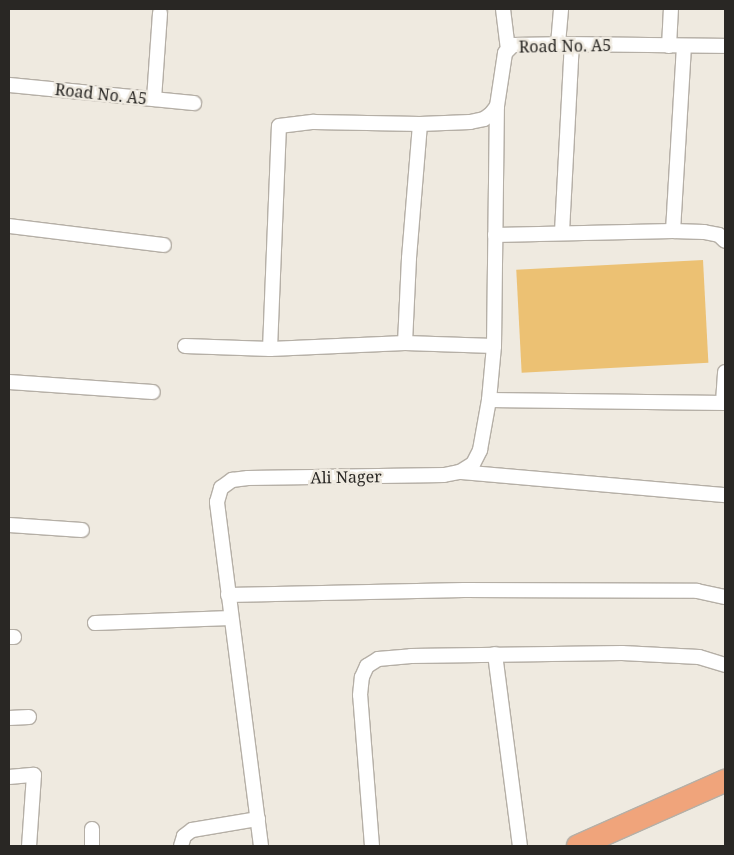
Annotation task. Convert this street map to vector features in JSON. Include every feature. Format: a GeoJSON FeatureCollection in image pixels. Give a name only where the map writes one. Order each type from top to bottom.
{"type":"FeatureCollection","features":[{"type":"Feature","properties":{"kind":"highway"},"geometry":{"type":"LineString","coordinates":[[578,846],[725,781]]}},
{"type":"Feature","properties":{"kind":"highway"},"geometry":{"type":"LineString","coordinates":[[610,846],[725,797]]}},
{"type":"Feature","properties":{"kind":"street"},"geometry":{"type":"LineString","coordinates":[[503,9],[508,48]]}},
{"type":"Feature","properties":{"kind":"street"},"geometry":{"type":"LineString","coordinates":[[561,9],[565,44],[562,232]]}},
{"type":"Feature","properties":{"kind":"street"},"geometry":{"type":"LineString","coordinates":[[669,46],[671,9]]}},
{"type":"Feature","properties":{"kind":"street"},"geometry":{"type":"LineString","coordinates":[[154,99],[160,13]]}},
{"type":"Feature","properties":{"kind":"street","name":"Road No. A5"},"geometry":{"type":"LineString","coordinates":[[496,106],[503,61],[508,48],[521,44],[725,46]]}},
{"type":"Feature","properties":{"kind":"street"},"geometry":{"type":"LineString","coordinates":[[673,230],[684,46]]}},
{"type":"Feature","properties":{"kind":"street","name":"Road No. A5"},"geometry":{"type":"LineString","coordinates":[[9,84],[194,103]]}},
{"type":"Feature","properties":{"kind":"street"},"geometry":{"type":"LineString","coordinates":[[270,349],[279,126],[314,122],[420,124],[470,122],[484,119],[491,114],[496,106]]}},
{"type":"Feature","properties":{"kind":"street"},"geometry":{"type":"LineString","coordinates":[[460,472],[473,464],[480,450],[489,400],[494,346],[496,106]]}},
{"type":"Feature","properties":{"kind":"street"},"geometry":{"type":"LineString","coordinates":[[405,343],[409,258],[420,124]]}},
{"type":"Feature","properties":{"kind":"street"},"geometry":{"type":"LineString","coordinates":[[9,226],[164,244]]}},
{"type":"Feature","properties":{"kind":"street"},"geometry":{"type":"LineString","coordinates":[[495,235],[673,230],[719,235],[725,241]]}},
{"type":"Feature","properties":{"kind":"street"},"geometry":{"type":"LineString","coordinates":[[185,346],[270,349],[405,343],[494,346]]}},
{"type":"Feature","properties":{"kind":"street"},"geometry":{"type":"LineString","coordinates":[[489,400],[724,403],[725,372]]}},
{"type":"Feature","properties":{"kind":"street"},"geometry":{"type":"LineString","coordinates":[[9,382],[153,392]]}},
{"type":"Feature","properties":{"kind":"street","name":"Ali Nager"},"geometry":{"type":"LineString","coordinates":[[260,846],[217,502],[222,488],[232,480],[248,478],[444,476],[460,472],[725,495]]}},
{"type":"Feature","properties":{"kind":"street"},"geometry":{"type":"LineString","coordinates":[[9,525],[82,530]]}},
{"type":"Feature","properties":{"kind":"street"},"geometry":{"type":"LineString","coordinates":[[228,595],[454,590],[697,591],[725,597]]}},
{"type":"Feature","properties":{"kind":"street"},"geometry":{"type":"LineString","coordinates":[[95,623],[231,618]]}},
{"type":"Feature","properties":{"kind":"street"},"geometry":{"type":"LineString","coordinates":[[372,846],[360,695],[362,677],[367,666],[378,659],[411,656],[622,653],[699,657],[725,665]]}},
{"type":"Feature","properties":{"kind":"street"},"geometry":{"type":"LineString","coordinates":[[495,654],[520,846]]}},
{"type":"Feature","properties":{"kind":"street"},"geometry":{"type":"LineString","coordinates":[[9,718],[29,717]]}},
{"type":"Feature","properties":{"kind":"street"},"geometry":{"type":"LineString","coordinates":[[9,777],[34,775],[29,846]]}},
{"type":"Feature","properties":{"kind":"street"},"geometry":{"type":"LineString","coordinates":[[181,846],[184,836],[192,830],[258,820]]}},
{"type":"Feature","properties":{"kind":"street"},"geometry":{"type":"LineString","coordinates":[[92,829],[92,846]]}},
{"type":"Feature","properties":{"kind":"building"},"geometry":{"type":"Polygon","coordinates":[[[703,260],[708,363],[522,373],[516,270],[703,260]]]}}]}
